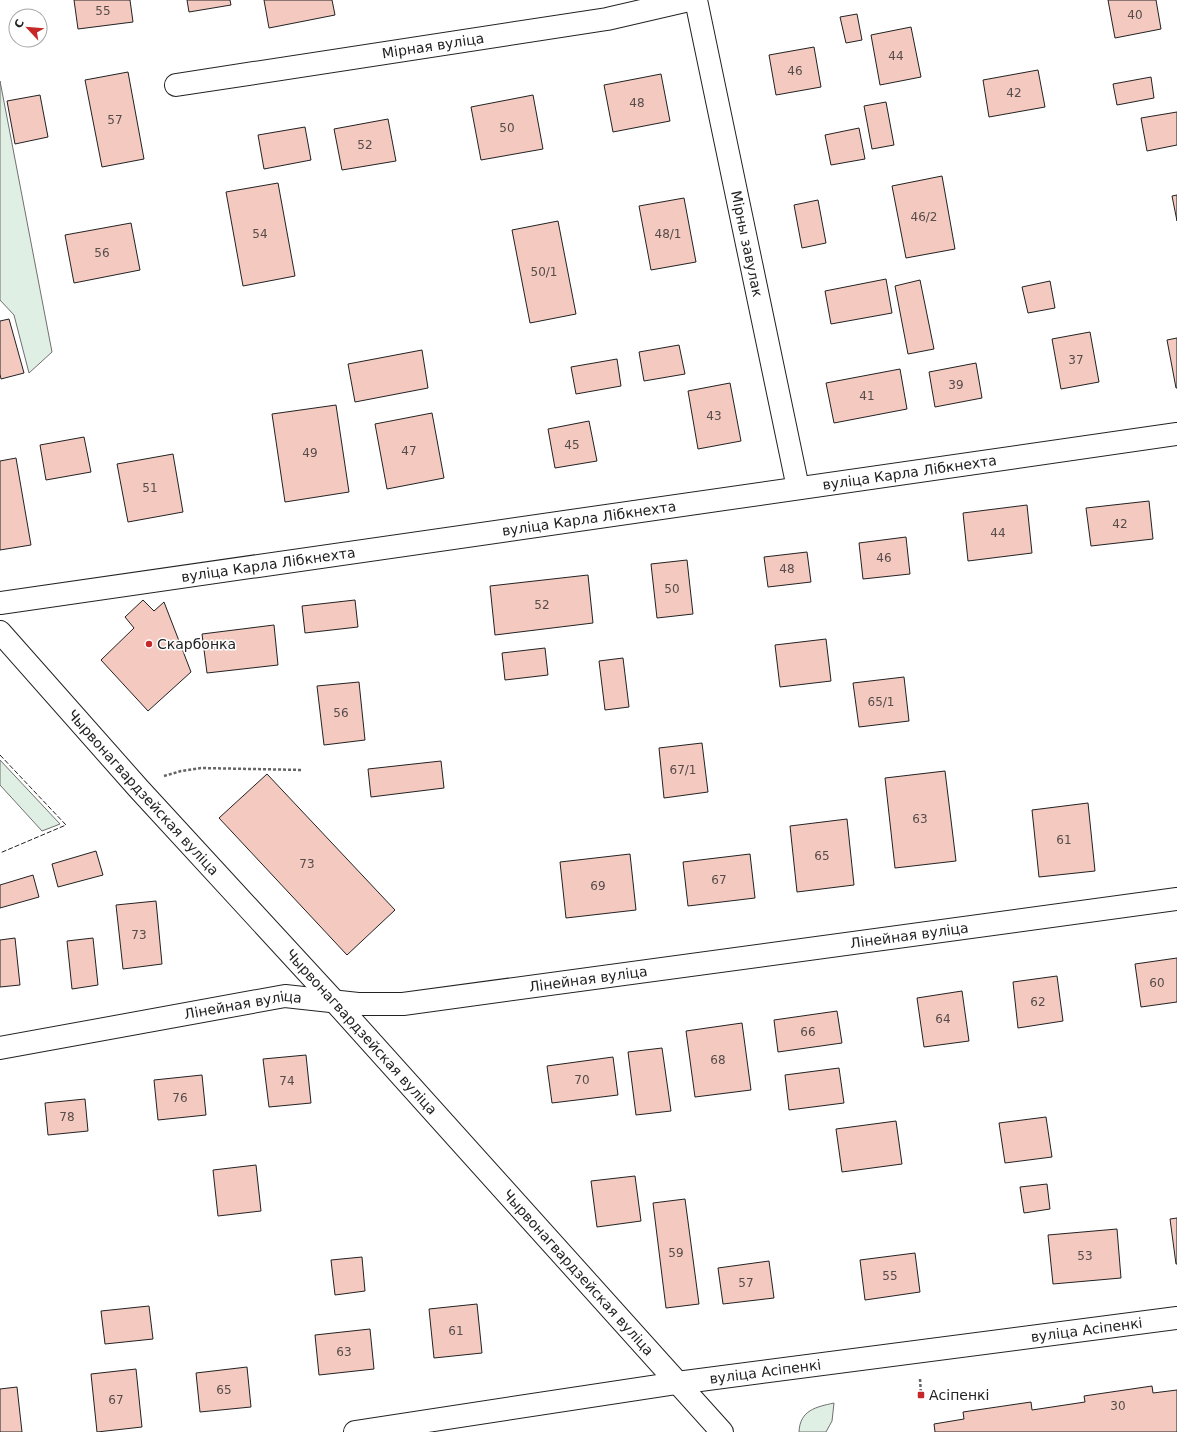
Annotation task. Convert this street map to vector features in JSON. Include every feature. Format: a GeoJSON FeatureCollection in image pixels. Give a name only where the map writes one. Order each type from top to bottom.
{"type":"FeatureCollection","features":[{"type":"Feature","properties":{"kind":"street","name":"Мірная вуліца"},"geometry":{"type":"LineString","coordinates":[[176,85],[607,19],[689,0]]}},
{"type":"Feature","properties":{"kind":"street","name":"Мірны завулак"},"geometry":{"type":"LineString","coordinates":[[696,0],[798,488]]}},
{"type":"Feature","properties":{"kind":"street","name":"вуліца Карла Лібкнехта"},"geometry":{"type":"LineString","coordinates":[[0,603],[1177,434]]}},
{"type":"Feature","properties":{"kind":"street","name":"Чырвонагвардзейская вуліца"},"geometry":{"type":"LineString","coordinates":[[0,632],[139,789],[335,1002],[722,1432]]}},
{"type":"Feature","properties":{"kind":"street","name":"Лінейная вуліца"},"geometry":{"type":"LineString","coordinates":[[0,1048],[285,996],[335,1002],[381,1005],[403,1004],[1177,899]]}},
{"type":"Feature","properties":{"kind":"street","name":"вуліца Асіпенкі"},"geometry":{"type":"LineString","coordinates":[[355,1432],[677,1383],[1177,1318]]}},
{"type":"Feature","properties":{"kind":"path"},"geometry":{"type":"LineString","coordinates":[[139,789],[166,775],[201,768],[303,770]]}},
{"type":"Feature","properties":{"kind":"green space"},"geometry":{"type":"Polygon","coordinates":[[[0,81],[52,352],[29,373],[14,315],[0,300],[0,81]]]}},
{"type":"Feature","properties":{"kind":"green space"},"geometry":{"type":"Polygon","coordinates":[[[0,760],[60,824],[42,831],[0,785],[0,760]]]}},
{"type":"Feature","properties":{"kind":"green space"},"geometry":{"type":"Polygon","coordinates":[[[834,1403],[832,1421],[826,1432],[799,1432],[802,1419],[806,1414],[815,1408],[834,1403]]]}},
{"type":"Feature","properties":{"kind":"building"},"geometry":{"type":"Polygon","coordinates":[[[74,0],[130,0],[133,22],[78,29],[74,0]]]}},
{"type":"Feature","properties":{"kind":"building"},"geometry":{"type":"Polygon","coordinates":[[[187,0],[230,0],[231,5],[189,12],[187,0]]]}},
{"type":"Feature","properties":{"kind":"building"},"geometry":{"type":"Polygon","coordinates":[[[264,0],[332,0],[335,15],[269,28],[264,0]]]}},
{"type":"Feature","properties":{"kind":"building"},"geometry":{"type":"Polygon","coordinates":[[[1108,0],[1156,0],[1161,29],[1115,38],[1108,0]]]}},
{"type":"Feature","properties":{"kind":"building"},"geometry":{"type":"Polygon","coordinates":[[[857,14],[862,40],[846,43],[840,17],[857,14]]]}},
{"type":"Feature","properties":{"kind":"building"},"geometry":{"type":"Polygon","coordinates":[[[911,27],[921,77],[880,85],[871,35],[911,27]]]}},
{"type":"Feature","properties":{"kind":"building"},"geometry":{"type":"Polygon","coordinates":[[[814,47],[821,87],[776,95],[769,55],[814,47]]]}},
{"type":"Feature","properties":{"kind":"building"},"geometry":{"type":"Polygon","coordinates":[[[1038,70],[1045,107],[989,117],[983,80],[1038,70]]]}},
{"type":"Feature","properties":{"kind":"building"},"geometry":{"type":"Polygon","coordinates":[[[128,72],[144,159],[102,167],[85,80],[128,72]]]}},
{"type":"Feature","properties":{"kind":"building"},"geometry":{"type":"Polygon","coordinates":[[[661,74],[670,121],[613,132],[604,85],[661,74]]]}},
{"type":"Feature","properties":{"kind":"building"},"geometry":{"type":"Polygon","coordinates":[[[1151,77],[1154,98],[1117,105],[1113,84],[1151,77]]]}},
{"type":"Feature","properties":{"kind":"building"},"geometry":{"type":"Polygon","coordinates":[[[40,95],[48,137],[15,144],[7,101],[40,95]]]}},
{"type":"Feature","properties":{"kind":"building"},"geometry":{"type":"Polygon","coordinates":[[[533,95],[543,149],[481,160],[471,107],[533,95]]]}},
{"type":"Feature","properties":{"kind":"building"},"geometry":{"type":"Polygon","coordinates":[[[886,102],[894,145],[872,149],[864,106],[886,102]]]}},
{"type":"Feature","properties":{"kind":"building"},"geometry":{"type":"Polygon","coordinates":[[[1177,112],[1177,145],[1147,151],[1141,118],[1177,112]]]}},
{"type":"Feature","properties":{"kind":"building"},"geometry":{"type":"Polygon","coordinates":[[[388,119],[396,161],[342,170],[334,129],[388,119]]]}},
{"type":"Feature","properties":{"kind":"building"},"geometry":{"type":"Polygon","coordinates":[[[305,127],[311,160],[264,169],[258,135],[305,127]]]}},
{"type":"Feature","properties":{"kind":"building"},"geometry":{"type":"Polygon","coordinates":[[[859,128],[865,159],[831,165],[825,135],[859,128]]]}},
{"type":"Feature","properties":{"kind":"building"},"geometry":{"type":"Polygon","coordinates":[[[942,176],[955,249],[906,258],[892,186],[942,176]]]}},
{"type":"Feature","properties":{"kind":"building"},"geometry":{"type":"Polygon","coordinates":[[[278,183],[295,276],[243,286],[226,192],[278,183]]]}},
{"type":"Feature","properties":{"kind":"building"},"geometry":{"type":"Polygon","coordinates":[[[1177,195],[1177,221],[1172,196],[1177,195]]]}},
{"type":"Feature","properties":{"kind":"building"},"geometry":{"type":"Polygon","coordinates":[[[684,198],[696,262],[651,270],[639,206],[684,198]]]}},
{"type":"Feature","properties":{"kind":"building"},"geometry":{"type":"Polygon","coordinates":[[[818,200],[826,243],[802,248],[794,205],[818,200]]]}},
{"type":"Feature","properties":{"kind":"building"},"geometry":{"type":"Polygon","coordinates":[[[558,221],[576,314],[530,323],[512,230],[558,221]]]}},
{"type":"Feature","properties":{"kind":"building"},"geometry":{"type":"Polygon","coordinates":[[[131,223],[140,270],[74,283],[65,235],[131,223]]]}},
{"type":"Feature","properties":{"kind":"building"},"geometry":{"type":"Polygon","coordinates":[[[886,279],[892,313],[831,324],[825,291],[886,279]]]}},
{"type":"Feature","properties":{"kind":"building"},"geometry":{"type":"Polygon","coordinates":[[[920,280],[934,349],[908,354],[895,286],[920,280]]]}},
{"type":"Feature","properties":{"kind":"building"},"geometry":{"type":"Polygon","coordinates":[[[1050,281],[1055,308],[1028,313],[1022,287],[1050,281]]]}},
{"type":"Feature","properties":{"kind":"building"},"geometry":{"type":"Polygon","coordinates":[[[9,319],[24,373],[1,379],[0,321],[9,319]]]}},
{"type":"Feature","properties":{"kind":"building"},"geometry":{"type":"Polygon","coordinates":[[[1090,332],[1099,382],[1061,389],[1052,339],[1090,332]]]}},
{"type":"Feature","properties":{"kind":"building"},"geometry":{"type":"Polygon","coordinates":[[[1177,338],[1177,388],[1176,388],[1167,340],[1177,338]]]}},
{"type":"Feature","properties":{"kind":"building"},"geometry":{"type":"Polygon","coordinates":[[[679,345],[685,374],[644,381],[639,352],[679,345]]]}},
{"type":"Feature","properties":{"kind":"building"},"geometry":{"type":"Polygon","coordinates":[[[422,350],[428,388],[355,402],[348,364],[422,350]]]}},
{"type":"Feature","properties":{"kind":"building"},"geometry":{"type":"Polygon","coordinates":[[[617,359],[621,386],[576,394],[571,367],[617,359]]]}},
{"type":"Feature","properties":{"kind":"building"},"geometry":{"type":"Polygon","coordinates":[[[976,363],[982,398],[935,407],[929,372],[976,363]]]}},
{"type":"Feature","properties":{"kind":"building"},"geometry":{"type":"Polygon","coordinates":[[[900,369],[907,409],[834,423],[826,383],[900,369]]]}},
{"type":"Feature","properties":{"kind":"building"},"geometry":{"type":"Polygon","coordinates":[[[730,383],[741,441],[698,449],[688,391],[730,383]]]}},
{"type":"Feature","properties":{"kind":"building"},"geometry":{"type":"Polygon","coordinates":[[[336,405],[349,492],[285,502],[272,414],[336,405]]]}},
{"type":"Feature","properties":{"kind":"building"},"geometry":{"type":"Polygon","coordinates":[[[432,413],[444,478],[387,489],[375,424],[432,413]]]}},
{"type":"Feature","properties":{"kind":"building"},"geometry":{"type":"Polygon","coordinates":[[[589,421],[597,461],[555,468],[548,429],[589,421]]]}},
{"type":"Feature","properties":{"kind":"building"},"geometry":{"type":"Polygon","coordinates":[[[84,437],[91,472],[46,480],[40,445],[84,437]]]}},
{"type":"Feature","properties":{"kind":"building"},"geometry":{"type":"Polygon","coordinates":[[[173,454],[183,512],[128,522],[117,464],[173,454]]]}},
{"type":"Feature","properties":{"kind":"building"},"geometry":{"type":"Polygon","coordinates":[[[16,458],[31,545],[0,550],[0,461],[16,458]]]}},
{"type":"Feature","properties":{"kind":"building"},"geometry":{"type":"Polygon","coordinates":[[[1149,501],[1153,539],[1091,546],[1086,508],[1149,501]]]}},
{"type":"Feature","properties":{"kind":"building"},"geometry":{"type":"Polygon","coordinates":[[[1027,505],[1032,553],[968,561],[963,513],[1027,505]]]}},
{"type":"Feature","properties":{"kind":"building"},"geometry":{"type":"Polygon","coordinates":[[[906,537],[910,574],[863,579],[859,543],[906,537]]]}},
{"type":"Feature","properties":{"kind":"building"},"geometry":{"type":"Polygon","coordinates":[[[807,552],[811,582],[768,587],[764,557],[807,552]]]}},
{"type":"Feature","properties":{"kind":"building"},"geometry":{"type":"Polygon","coordinates":[[[687,560],[693,614],[657,618],[651,564],[687,560]]]}},
{"type":"Feature","properties":{"kind":"building"},"geometry":{"type":"Polygon","coordinates":[[[588,575],[593,623],[495,635],[490,586],[588,575]]]}},
{"type":"Feature","properties":{"kind":"building","name":"Скарбонка"},"geometry":{"type":"Polygon","coordinates":[[[143,600],[154,611],[164,602],[191,672],[148,711],[101,660],[134,628],[125,617],[143,600]]]}},
{"type":"Feature","properties":{"kind":"building"},"geometry":{"type":"Polygon","coordinates":[[[355,600],[358,627],[305,633],[302,606],[355,600]]]}},
{"type":"Feature","properties":{"kind":"building"},"geometry":{"type":"Polygon","coordinates":[[[274,625],[278,665],[207,673],[202,634],[274,625]]]}},
{"type":"Feature","properties":{"kind":"building"},"geometry":{"type":"Polygon","coordinates":[[[826,639],[831,681],[780,687],[775,645],[826,639]]]}},
{"type":"Feature","properties":{"kind":"building"},"geometry":{"type":"Polygon","coordinates":[[[545,648],[548,675],[505,680],[502,653],[545,648]]]}},
{"type":"Feature","properties":{"kind":"building"},"geometry":{"type":"Polygon","coordinates":[[[623,658],[629,707],[605,710],[599,661],[623,658]]]}},
{"type":"Feature","properties":{"kind":"building"},"geometry":{"type":"Polygon","coordinates":[[[904,677],[909,721],[859,727],[853,683],[904,677]]]}},
{"type":"Feature","properties":{"kind":"building"},"geometry":{"type":"Polygon","coordinates":[[[359,682],[365,740],[324,745],[317,686],[359,682]]]}},
{"type":"Feature","properties":{"kind":"building"},"geometry":{"type":"Polygon","coordinates":[[[702,743],[708,792],[664,798],[659,748],[702,743]]]}},
{"type":"Feature","properties":{"kind":"building"},"geometry":{"type":"Polygon","coordinates":[[[441,761],[444,788],[371,797],[368,769],[441,761]]]}},
{"type":"Feature","properties":{"kind":"building"},"geometry":{"type":"Polygon","coordinates":[[[945,771],[956,861],[895,868],[885,778],[945,771]]]}},
{"type":"Feature","properties":{"kind":"building"},"geometry":{"type":"Polygon","coordinates":[[[267,774],[395,910],[347,955],[219,818],[267,774]]]}},
{"type":"Feature","properties":{"kind":"building"},"geometry":{"type":"Polygon","coordinates":[[[1088,803],[1095,871],[1039,877],[1032,810],[1088,803]]]}},
{"type":"Feature","properties":{"kind":"building"},"geometry":{"type":"Polygon","coordinates":[[[847,819],[854,885],[797,892],[790,826],[847,819]]]}},
{"type":"Feature","properties":{"kind":"building"},"geometry":{"type":"Polygon","coordinates":[[[96,851],[103,875],[58,887],[52,864],[96,851]]]}},
{"type":"Feature","properties":{"kind":"building"},"geometry":{"type":"Polygon","coordinates":[[[630,854],[636,910],[566,918],[560,862],[630,854]]]}},
{"type":"Feature","properties":{"kind":"building"},"geometry":{"type":"Polygon","coordinates":[[[750,854],[755,898],[688,906],[683,862],[750,854]]]}},
{"type":"Feature","properties":{"kind":"building"},"geometry":{"type":"Polygon","coordinates":[[[33,875],[39,897],[0,908],[0,885],[33,875]]]}},
{"type":"Feature","properties":{"kind":"building"},"geometry":{"type":"Polygon","coordinates":[[[156,901],[162,964],[123,969],[116,905],[156,901]]]}},
{"type":"Feature","properties":{"kind":"building"},"geometry":{"type":"Polygon","coordinates":[[[15,938],[20,985],[0,987],[0,940],[15,938]]]}},
{"type":"Feature","properties":{"kind":"building"},"geometry":{"type":"Polygon","coordinates":[[[93,938],[98,985],[72,989],[67,941],[93,938]]]}},
{"type":"Feature","properties":{"kind":"building"},"geometry":{"type":"Polygon","coordinates":[[[1177,958],[1177,1002],[1141,1007],[1135,964],[1177,958]]]}},
{"type":"Feature","properties":{"kind":"building"},"geometry":{"type":"Polygon","coordinates":[[[1057,976],[1063,1021],[1018,1028],[1013,982],[1057,976]]]}},
{"type":"Feature","properties":{"kind":"building"},"geometry":{"type":"Polygon","coordinates":[[[962,991],[969,1041],[924,1047],[917,998],[962,991]]]}},
{"type":"Feature","properties":{"kind":"building"},"geometry":{"type":"Polygon","coordinates":[[[837,1011],[842,1043],[778,1052],[774,1020],[837,1011]]]}},
{"type":"Feature","properties":{"kind":"building"},"geometry":{"type":"Polygon","coordinates":[[[742,1023],[751,1090],[695,1097],[686,1031],[742,1023]]]}},
{"type":"Feature","properties":{"kind":"building"},"geometry":{"type":"Polygon","coordinates":[[[662,1048],[671,1111],[636,1115],[628,1052],[662,1048]]]}},
{"type":"Feature","properties":{"kind":"building"},"geometry":{"type":"Polygon","coordinates":[[[306,1055],[311,1103],[269,1107],[263,1059],[306,1055]]]}},
{"type":"Feature","properties":{"kind":"building"},"geometry":{"type":"Polygon","coordinates":[[[613,1057],[618,1095],[552,1103],[547,1066],[613,1057]]]}},
{"type":"Feature","properties":{"kind":"building"},"geometry":{"type":"Polygon","coordinates":[[[839,1068],[844,1103],[789,1110],[785,1075],[839,1068]]]}},
{"type":"Feature","properties":{"kind":"building"},"geometry":{"type":"Polygon","coordinates":[[[202,1075],[206,1115],[158,1120],[154,1080],[202,1075]]]}},
{"type":"Feature","properties":{"kind":"building"},"geometry":{"type":"Polygon","coordinates":[[[85,1099],[88,1131],[48,1135],[45,1103],[85,1099]]]}},
{"type":"Feature","properties":{"kind":"building"},"geometry":{"type":"Polygon","coordinates":[[[1046,1117],[1052,1157],[1005,1163],[999,1123],[1046,1117]]]}},
{"type":"Feature","properties":{"kind":"building"},"geometry":{"type":"Polygon","coordinates":[[[896,1121],[902,1164],[842,1172],[836,1129],[896,1121]]]}},
{"type":"Feature","properties":{"kind":"building"},"geometry":{"type":"Polygon","coordinates":[[[256,1165],[261,1211],[218,1216],[213,1170],[256,1165]]]}},
{"type":"Feature","properties":{"kind":"building"},"geometry":{"type":"Polygon","coordinates":[[[635,1176],[641,1221],[597,1227],[591,1181],[635,1176]]]}},
{"type":"Feature","properties":{"kind":"building"},"geometry":{"type":"Polygon","coordinates":[[[1047,1184],[1050,1209],[1024,1213],[1020,1187],[1047,1184]]]}},
{"type":"Feature","properties":{"kind":"building"},"geometry":{"type":"Polygon","coordinates":[[[685,1199],[699,1304],[666,1308],[653,1203],[685,1199]]]}},
{"type":"Feature","properties":{"kind":"building"},"geometry":{"type":"Polygon","coordinates":[[[1177,1218],[1177,1264],[1176,1264],[1170,1219],[1177,1218]]]}},
{"type":"Feature","properties":{"kind":"building"},"geometry":{"type":"Polygon","coordinates":[[[1117,1229],[1121,1278],[1053,1284],[1048,1235],[1117,1229]]]}},
{"type":"Feature","properties":{"kind":"building"},"geometry":{"type":"Polygon","coordinates":[[[915,1253],[920,1292],[865,1300],[860,1260],[915,1253]]]}},
{"type":"Feature","properties":{"kind":"building"},"geometry":{"type":"Polygon","coordinates":[[[362,1257],[365,1291],[335,1295],[331,1260],[362,1257]]]}},
{"type":"Feature","properties":{"kind":"building"},"geometry":{"type":"Polygon","coordinates":[[[769,1261],[774,1298],[723,1304],[718,1268],[769,1261]]]}},
{"type":"Feature","properties":{"kind":"building"},"geometry":{"type":"Polygon","coordinates":[[[477,1304],[482,1353],[434,1358],[429,1309],[477,1304]]]}},
{"type":"Feature","properties":{"kind":"building"},"geometry":{"type":"Polygon","coordinates":[[[149,1306],[153,1339],[105,1344],[101,1311],[149,1306]]]}},
{"type":"Feature","properties":{"kind":"building"},"geometry":{"type":"Polygon","coordinates":[[[370,1329],[374,1369],[319,1375],[315,1335],[370,1329]]]}},
{"type":"Feature","properties":{"kind":"building"},"geometry":{"type":"Polygon","coordinates":[[[247,1367],[251,1407],[200,1412],[196,1373],[247,1367]]]}},
{"type":"Feature","properties":{"kind":"building"},"geometry":{"type":"Polygon","coordinates":[[[136,1369],[142,1427],[97,1432],[91,1374],[136,1369]]]}},
{"type":"Feature","properties":{"kind":"building"},"geometry":{"type":"Polygon","coordinates":[[[1152,1386],[1153,1393],[1177,1390],[1177,1432],[935,1432],[934,1424],[964,1419],[963,1412],[1031,1402],[1032,1410],[1085,1402],[1084,1396],[1152,1386]]]}},
{"type":"Feature","properties":{"kind":"building"},"geometry":{"type":"Polygon","coordinates":[[[17,1387],[22,1432],[0,1432],[0,1389],[17,1387]]]}},
{"type":"Feature","properties":{"kind":"fence"},"geometry":{"type":"LineString","coordinates":[[0,755],[66,825],[0,853]]}},
{"type":"Feature","properties":{"kind":"place","name":"Скарбонка"},"geometry":{"type":"Point","coordinates":[149,644]}},
{"type":"Feature","properties":{"kind":"place","name":"Асіпенкі"},"geometry":{"type":"Point","coordinates":[921,1395]}}]}
